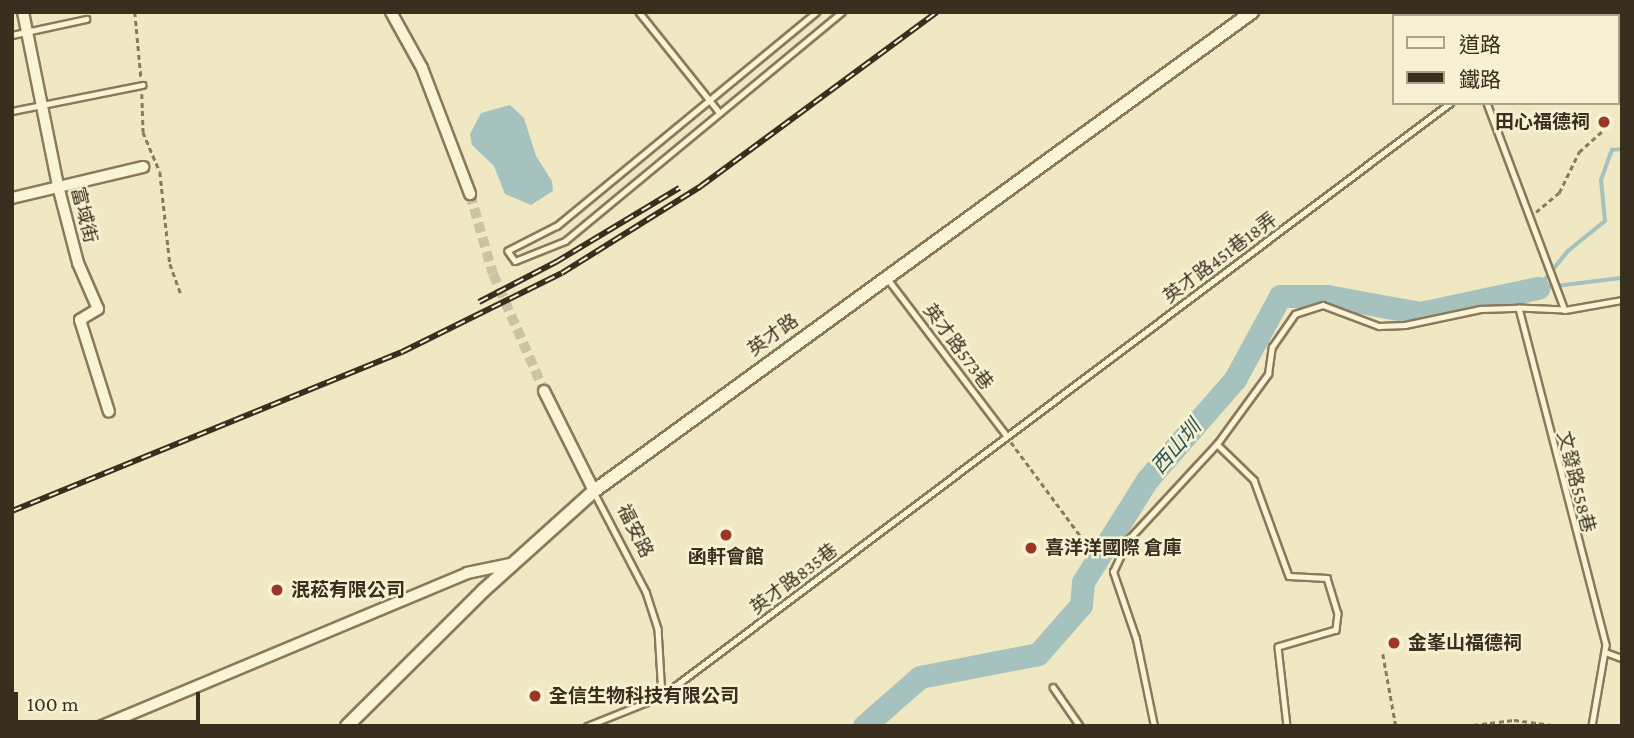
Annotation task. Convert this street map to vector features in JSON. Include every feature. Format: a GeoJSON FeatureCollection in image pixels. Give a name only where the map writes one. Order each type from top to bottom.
{"type":"FeatureCollection","features":[{"type":"Feature","properties":{"kind":"street","name":"富域街"},"geometry":{"type":"LineString","coordinates":[[23,12],[58,186],[78,262],[98,309],[80,320],[109,412]]}},
{"type":"Feature","properties":{"kind":"street"},"geometry":{"type":"LineString","coordinates":[[391,12],[422,68],[470,194]]}},
{"type":"Feature","properties":{"kind":"street","name":"英才路"},"geometry":{"type":"LineString","coordinates":[[347,726],[516,562],[594,491],[1252,12]]}},
{"type":"Feature","properties":{"kind":"street"},"geometry":{"type":"LineString","coordinates":[[12,198],[144,167]]}},
{"type":"Feature","properties":{"kind":"street","name":"福安路"},"geometry":{"type":"LineString","coordinates":[[544,391],[594,491]]}},
{"type":"Feature","properties":{"kind":"street"},"geometry":{"type":"LineString","coordinates":[[102,726],[467,573],[516,562]]}},
{"type":"Feature","properties":{"kind":"lane"},"geometry":{"type":"LineString","coordinates":[[639,12],[720,113]]}},
{"type":"Feature","properties":{"kind":"lane"},"geometry":{"type":"LineString","coordinates":[[817,12],[557,226],[509,251],[515,261],[565,241],[842,12]]}},
{"type":"Feature","properties":{"kind":"lane"},"geometry":{"type":"LineString","coordinates":[[12,35],[86,19]]}},
{"type":"Feature","properties":{"kind":"lane"},"geometry":{"type":"LineString","coordinates":[[12,111],[142,85]]}},
{"type":"Feature","properties":{"kind":"lane","name":"英才路451巷18弄"},"geometry":{"type":"LineString","coordinates":[[1007,436],[1447,105]]}},
{"type":"Feature","properties":{"kind":"lane"},"geometry":{"type":"LineString","coordinates":[[1488,105],[1560,290],[1565,310]]}},
{"type":"Feature","properties":{"kind":"lane","name":"英才路573巷"},"geometry":{"type":"LineString","coordinates":[[886,276],[1007,436]]}},
{"type":"Feature","properties":{"kind":"lane"},"geometry":{"type":"LineString","coordinates":[[1154,726],[1136,639],[1113,572],[1128,540],[1217,444],[1268,374],[1272,347],[1295,314],[1323,305],[1379,326],[1405,326],[1481,309],[1565,310],[1622,300]]}},
{"type":"Feature","properties":{"kind":"lane","name":"文發路558巷"},"geometry":{"type":"LineString","coordinates":[[1519,308],[1608,653],[1592,726]]}},
{"type":"Feature","properties":{"kind":"lane","name":"英才路835巷"},"geometry":{"type":"LineString","coordinates":[[587,726],[662,696],[1007,436]]}},
{"type":"Feature","properties":{"kind":"lane"},"geometry":{"type":"LineString","coordinates":[[1217,444],[1254,480],[1289,576],[1327,578],[1338,613],[1336,630],[1278,647],[1287,726]]}},
{"type":"Feature","properties":{"kind":"lane","name":"福安路"},"geometry":{"type":"LineString","coordinates":[[594,491],[646,592],[658,629],[662,696]]}},
{"type":"Feature","properties":{"kind":"lane"},"geometry":{"type":"LineString","coordinates":[[1608,653],[1622,658]]}},
{"type":"Feature","properties":{"kind":"lane"},"geometry":{"type":"LineString","coordinates":[[1053,687],[1080,726]]}},
{"type":"Feature","properties":{"kind":"path"},"geometry":{"type":"LineString","coordinates":[[135,12],[142,85],[143,132],[160,172],[170,264],[181,294]]}},
{"type":"Feature","properties":{"kind":"path"},"geometry":{"type":"LineString","coordinates":[[1531,216],[1559,192],[1579,152],[1608,126]]}},
{"type":"Feature","properties":{"kind":"path"},"geometry":{"type":"LineString","coordinates":[[1007,436],[1091,550]]}},
{"type":"Feature","properties":{"kind":"path"},"geometry":{"type":"LineString","coordinates":[[1383,654],[1396,726]]}},
{"type":"Feature","properties":{"kind":"path"},"geometry":{"type":"LineString","coordinates":[[1465,726],[1514,720],[1560,726]]}},
{"type":"Feature","properties":{"kind":"water"},"geometry":{"type":"Polygon","coordinates":[[[510,105],[524,118],[536,156],[552,181],[553,191],[531,205],[505,194],[494,166],[472,145],[470,134],[481,113],[510,105]]]}},
{"type":"Feature","properties":{"kind":"waterway"},"geometry":{"type":"LineString","coordinates":[[1538,288],[1568,251],[1605,221],[1601,180],[1612,150],[1622,149]]}},
{"type":"Feature","properties":{"kind":"waterway"},"geometry":{"type":"LineString","coordinates":[[1540,288],[1622,278]]}},
{"type":"Feature","properties":{"kind":"waterway","name":"西山圳"},"geometry":{"type":"LineString","coordinates":[[864,726],[920,677],[1038,654],[1081,605],[1083,582],[1147,480],[1235,379],[1280,296],[1327,296],[1420,313],[1538,288]]}},
{"type":"Feature","properties":{"kind":"tunnel"},"geometry":{"type":"LineString","coordinates":[[470,194],[493,274],[544,391]]}},
{"type":"Feature","properties":{"kind":"railway"},"geometry":{"type":"LineString","coordinates":[[12,511],[402,352],[562,273],[701,186],[937,12]]}},
{"type":"Feature","properties":{"kind":"railway"},"geometry":{"type":"LineString","coordinates":[[479,302],[556,262],[679,188]]}},
{"type":"Feature","properties":{"kind":"place","name":"田心福德祠"},"geometry":{"type":"Point","coordinates":[1604,122]}},
{"type":"Feature","properties":{"kind":"place","name":"函軒會館"},"geometry":{"type":"Point","coordinates":[726,535]}},
{"type":"Feature","properties":{"kind":"place","name":"喜洋洋國際 倉庫"},"geometry":{"type":"Point","coordinates":[1031,548]}},
{"type":"Feature","properties":{"kind":"place","name":"泯菘有限公司"},"geometry":{"type":"Point","coordinates":[277,590]}},
{"type":"Feature","properties":{"kind":"place","name":"金峯山福德祠"},"geometry":{"type":"Point","coordinates":[1394,643]}},
{"type":"Feature","properties":{"kind":"place","name":"全信生物科技有限公司"},"geometry":{"type":"Point","coordinates":[535,696]}}]}
